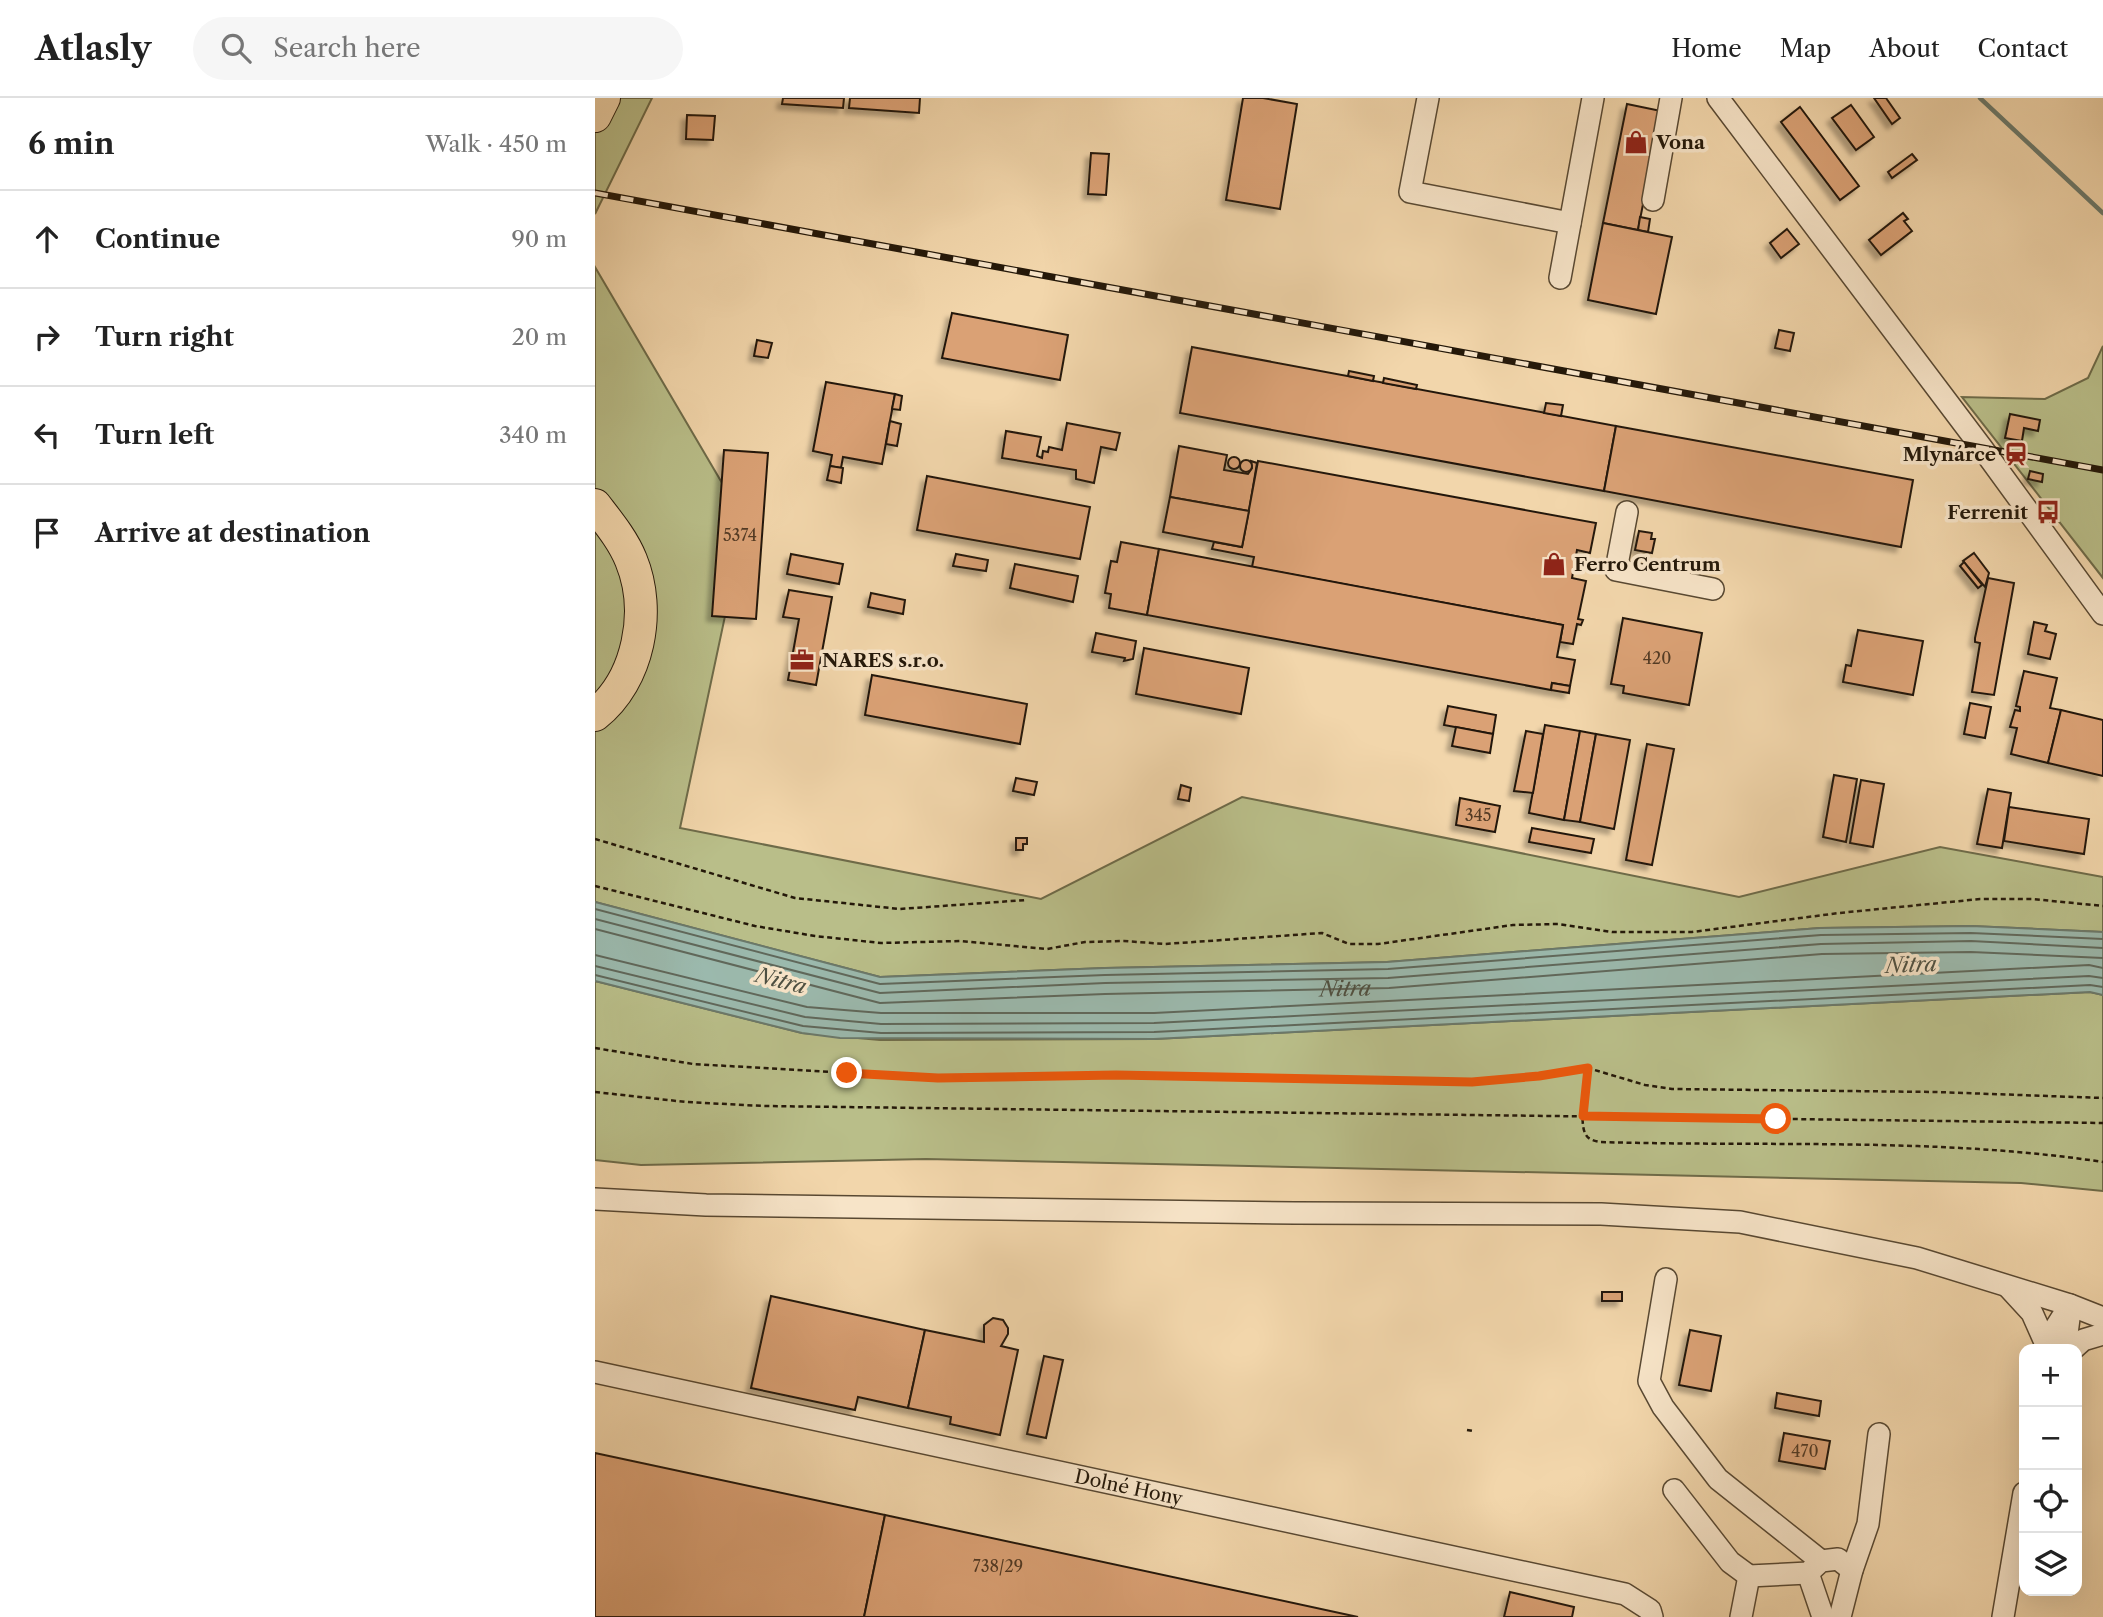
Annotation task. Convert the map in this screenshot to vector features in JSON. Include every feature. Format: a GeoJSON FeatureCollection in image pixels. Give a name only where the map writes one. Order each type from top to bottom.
{"type":"FeatureCollection","features":[{"type":"Feature","properties":{"kind":"highway"},"geometry":{"type":"LineString","coordinates":[[595,116],[604,98]]}},
{"type":"Feature","properties":{"kind":"highway"},"geometry":{"type":"LineString","coordinates":[[595,505],[631,559],[638,582],[641,610],[639,635],[632,664],[618,689],[595,715]]}},
{"type":"Feature","properties":{"kind":"highway"},"geometry":{"type":"LineString","coordinates":[[595,528],[607,541],[621,564],[629,584],[631,608],[631,632],[622,660],[611,684],[595,702]]}},
{"type":"Feature","properties":{"kind":"street"},"geometry":{"type":"LineString","coordinates":[[1428,98],[1410,192],[1570,222]]}},
{"type":"Feature","properties":{"kind":"street"},"geometry":{"type":"LineString","coordinates":[[1560,278],[1593,98]]}},
{"type":"Feature","properties":{"kind":"street"},"geometry":{"type":"LineString","coordinates":[[1653,200],[1671,98]]}},
{"type":"Feature","properties":{"kind":"street"},"geometry":{"type":"LineString","coordinates":[[1717,98],[1893,329],[2103,614]]}},
{"type":"Feature","properties":{"kind":"street"},"geometry":{"type":"LineString","coordinates":[[1627,512],[1616,570],[1713,589]]}},
{"type":"Feature","properties":{"kind":"street"},"geometry":{"type":"LineString","coordinates":[[595,1199],[706,1205],[1601,1214],[1739,1222],[1917,1258],[2070,1305],[2103,1318]]}},
{"type":"Feature","properties":{"kind":"street"},"geometry":{"type":"LineString","coordinates":[[1666,1279],[1649,1381],[1663,1407],[1718,1479],[1814,1567],[1823,1617]]}},
{"type":"Feature","properties":{"kind":"street"},"geometry":{"type":"LineString","coordinates":[[2008,1286],[2032,1313],[2046,1344]]}},
{"type":"Feature","properties":{"kind":"street"},"geometry":{"type":"LineString","coordinates":[[2050,1344],[2056,1327],[2070,1305]]}},
{"type":"Feature","properties":{"kind":"street"},"geometry":{"type":"LineString","coordinates":[[2066,1344],[2070,1305]]}},
{"type":"Feature","properties":{"kind":"street"},"geometry":{"type":"LineString","coordinates":[[2079,1344],[2103,1334]]}},
{"type":"Feature","properties":{"kind":"street","name":"Dolné Hony"},"geometry":{"type":"LineString","coordinates":[[595,1372],[1625,1594],[1650,1610],[1652,1617]]}},
{"type":"Feature","properties":{"kind":"street"},"geometry":{"type":"LineString","coordinates":[[1840,1617],[1868,1524],[1879,1434]]}},
{"type":"Feature","properties":{"kind":"street"},"geometry":{"type":"LineString","coordinates":[[1674,1490],[1730,1562],[1749,1576],[1814,1567],[1838,1559],[1852,1570]]}},
{"type":"Feature","properties":{"kind":"street"},"geometry":{"type":"LineString","coordinates":[[2003,1617],[2019,1523]]}},
{"type":"Feature","properties":{"kind":"street"},"geometry":{"type":"LineString","coordinates":[[1741,1617],[1749,1576]]}},
{"type":"Feature","properties":{"kind":"path"},"geometry":{"type":"LineString","coordinates":[[595,839],[795,898],[901,909],[1026,900]]}},
{"type":"Feature","properties":{"kind":"path"},"geometry":{"type":"LineString","coordinates":[[595,886],[755,926],[815,936],[881,943],[960,941],[1047,949],[1086,942],[1165,944],[1322,933],[1349,944],[1378,944],[1525,925],[1558,924],[1612,932],[1692,932],[1890,907],[1980,899],[2032,899],[2103,906]]}},
{"type":"Feature","properties":{"kind":"path"},"geometry":{"type":"LineString","coordinates":[[595,1048],[693,1064],[938,1078],[1116,1075],[1472,1082],[1588,1068],[1645,1085],[1672,1089],[1935,1092],[2103,1098]]}},
{"type":"Feature","properties":{"kind":"path"},"geometry":{"type":"LineString","coordinates":[[1588,1068],[1583,1116],[1585,1135],[1601,1142],[1916,1146],[1997,1150],[2103,1162]]}},
{"type":"Feature","properties":{"kind":"path"},"geometry":{"type":"LineString","coordinates":[[595,1092],[686,1102],[764,1106],[2103,1123]]}},
{"type":"Feature","properties":{"kind":"path"},"geometry":{"type":"LineString","coordinates":[[1467,1430],[1473,1431]]}},
{"type":"Feature","properties":{"kind":"green space"},"geometry":{"type":"Polygon","coordinates":[[[595,98],[652,98],[595,214],[595,98]]]}},
{"type":"Feature","properties":{"kind":"green space"},"geometry":{"type":"Polygon","coordinates":[[[595,267],[745,522],[680,828],[1041,899],[1242,797],[1739,897],[1940,847],[2103,877],[2103,932],[1971,926],[1820,928],[1387,962],[1105,968],[880,977],[595,902],[595,267]]]}},
{"type":"Feature","properties":{"kind":"green space"},"geometry":{"type":"Polygon","coordinates":[[[2103,346],[2103,578],[1962,397],[2045,399],[2088,378],[2103,346]]]}},
{"type":"Feature","properties":{"kind":"green space"},"geometry":{"type":"Polygon","coordinates":[[[595,981],[802,1033],[880,1040],[1154,1039],[2090,992],[2103,995],[2103,1191],[2021,1183],[926,1159],[641,1165],[595,1160],[595,981]]]}},
{"type":"Feature","properties":{"kind":"water","name":"Nitra"},"geometry":{"type":"Polygon","coordinates":[[[595,902],[880,977],[1105,968],[1387,962],[1820,928],[1971,926],[2103,932],[2103,995],[2090,992],[1154,1039],[840,1038],[802,1033],[595,981],[595,902]]]}},
{"type":"Feature","properties":{"kind":"building"},"geometry":{"type":"Polygon","coordinates":[[[783,98],[844,98],[843,108],[782,104],[783,98]]]}},
{"type":"Feature","properties":{"kind":"building"},"geometry":{"type":"Polygon","coordinates":[[[850,98],[920,98],[919,113],[849,108],[850,98]]]}},
{"type":"Feature","properties":{"kind":"building"},"geometry":{"type":"Polygon","coordinates":[[[1243,98],[1263,98],[1297,104],[1280,209],[1226,200],[1243,98]]]}},
{"type":"Feature","properties":{"kind":"building"},"geometry":{"type":"Polygon","coordinates":[[[1874,98],[1886,98],[1900,118],[1892,124],[1874,98]]]}},
{"type":"Feature","properties":{"kind":"building"},"geometry":{"type":"Polygon","coordinates":[[[1627,104],[1661,111],[1638,230],[1603,223],[1627,104]]]}},
{"type":"Feature","properties":{"kind":"building"},"geometry":{"type":"Polygon","coordinates":[[[1851,105],[1874,137],[1856,150],[1832,118],[1851,105]]]}},
{"type":"Feature","properties":{"kind":"building"},"geometry":{"type":"Polygon","coordinates":[[[1800,107],[1859,186],[1840,200],[1781,122],[1800,107]]]}},
{"type":"Feature","properties":{"kind":"building"},"geometry":{"type":"Polygon","coordinates":[[[687,115],[715,116],[713,140],[686,139],[687,115]]]}},
{"type":"Feature","properties":{"kind":"building"},"geometry":{"type":"Polygon","coordinates":[[[1091,153],[1109,154],[1106,195],[1088,194],[1091,153]]]}},
{"type":"Feature","properties":{"kind":"building"},"geometry":{"type":"Polygon","coordinates":[[[1912,154],[1917,160],[1892,178],[1888,172],[1912,154]]]}},
{"type":"Feature","properties":{"kind":"building"},"geometry":{"type":"Polygon","coordinates":[[[1903,213],[1908,219],[1904,221],[1912,231],[1881,255],[1869,240],[1903,213]]]}},
{"type":"Feature","properties":{"kind":"building"},"geometry":{"type":"Polygon","coordinates":[[[1640,217],[1650,219],[1648,232],[1638,230],[1640,217]]]}},
{"type":"Feature","properties":{"kind":"building"},"geometry":{"type":"Polygon","coordinates":[[[1603,223],[1672,237],[1656,314],[1588,300],[1603,223]]]}},
{"type":"Feature","properties":{"kind":"building"},"geometry":{"type":"Polygon","coordinates":[[[1787,229],[1799,244],[1781,258],[1770,243],[1787,229]]]}},
{"type":"Feature","properties":{"kind":"building"},"geometry":{"type":"Polygon","coordinates":[[[952,313],[1068,335],[1060,380],[942,358],[952,313]]]}},
{"type":"Feature","properties":{"kind":"building"},"geometry":{"type":"Polygon","coordinates":[[[1779,330],[1794,333],[1790,351],[1775,348],[1779,330]]]}},
{"type":"Feature","properties":{"kind":"building"},"geometry":{"type":"Polygon","coordinates":[[[757,340],[772,343],[768,358],[754,356],[757,340]]]}},
{"type":"Feature","properties":{"kind":"building"},"geometry":{"type":"Polygon","coordinates":[[[1192,347],[1616,426],[1604,491],[1180,413],[1192,347]]]}},
{"type":"Feature","properties":{"kind":"building"},"geometry":{"type":"Polygon","coordinates":[[[1349,371],[1374,376],[1373,381],[1348,376],[1349,371]]]}},
{"type":"Feature","properties":{"kind":"building"},"geometry":{"type":"Polygon","coordinates":[[[1384,378],[1417,385],[1416,389],[1383,383],[1384,378]]]}},
{"type":"Feature","properties":{"kind":"building"},"geometry":{"type":"Polygon","coordinates":[[[826,382],[895,394],[882,464],[843,457],[841,468],[830,466],[832,455],[813,451],[826,382]]]}},
{"type":"Feature","properties":{"kind":"building"},"geometry":{"type":"Polygon","coordinates":[[[895,394],[902,396],[900,410],[892,409],[895,394]]]}},
{"type":"Feature","properties":{"kind":"building"},"geometry":{"type":"Polygon","coordinates":[[[1546,403],[1563,405],[1561,416],[1544,413],[1546,403]]]}},
{"type":"Feature","properties":{"kind":"building"},"geometry":{"type":"Polygon","coordinates":[[[2010,414],[2040,420],[2038,431],[2024,428],[2022,441],[2005,438],[2010,414]]]}},
{"type":"Feature","properties":{"kind":"building"},"geometry":{"type":"Polygon","coordinates":[[[890,421],[901,424],[897,446],[886,444],[890,421]]]}},
{"type":"Feature","properties":{"kind":"building"},"geometry":{"type":"Polygon","coordinates":[[[1067,423],[1120,433],[1116,450],[1101,447],[1094,483],[1076,479],[1076,470],[1002,458],[1006,431],[1041,437],[1037,456],[1042,458],[1043,451],[1048,452],[1049,447],[1062,450],[1067,423]]]}},
{"type":"Feature","properties":{"kind":"building"},"geometry":{"type":"Polygon","coordinates":[[[1616,426],[1913,480],[1901,547],[1604,491],[1616,426]]]}},
{"type":"Feature","properties":{"kind":"building"},"geometry":{"type":"Polygon","coordinates":[[[1179,446],[1227,455],[1224,470],[1248,474],[1252,468],[1251,461],[1257,463],[1249,511],[1170,497],[1179,446]]]}},
{"type":"Feature","properties":{"kind":"building"},"geometry":{"type":"Polygon","coordinates":[[[724,450],[768,453],[756,619],[712,616],[724,450]]]}},
{"type":"Feature","properties":{"kind":"building"},"geometry":{"type":"Polygon","coordinates":[[[1234,457],[1240,463],[1234,469],[1228,463],[1234,457]]]}},
{"type":"Feature","properties":{"kind":"building"},"geometry":{"type":"Polygon","coordinates":[[[1246,460],[1252,466],[1246,472],[1240,466],[1246,460]]]}},
{"type":"Feature","properties":{"kind":"building"},"geometry":{"type":"Polygon","coordinates":[[[1258,461],[1596,523],[1590,553],[1577,550],[1572,578],[1586,581],[1578,619],[1583,620],[1581,625],[1577,624],[1573,644],[1560,642],[1563,625],[1252,567],[1254,557],[1212,549],[1214,542],[1242,547],[1258,461]]]}},
{"type":"Feature","properties":{"kind":"building"},"geometry":{"type":"Polygon","coordinates":[[[830,466],[843,468],[841,483],[827,480],[830,466]]]}},
{"type":"Feature","properties":{"kind":"building"},"geometry":{"type":"Polygon","coordinates":[[[2030,471],[2043,474],[2042,482],[2028,479],[2030,471]]]}},
{"type":"Feature","properties":{"kind":"building"},"geometry":{"type":"Polygon","coordinates":[[[927,476],[1090,507],[1080,559],[917,530],[927,476]]]}},
{"type":"Feature","properties":{"kind":"building"},"geometry":{"type":"Polygon","coordinates":[[[1170,497],[1249,511],[1242,547],[1163,532],[1170,497]]]}},
{"type":"Feature","properties":{"kind":"building"},"geometry":{"type":"Polygon","coordinates":[[[1639,531],[1652,533],[1651,539],[1655,539],[1652,553],[1635,550],[1639,531]]]}},
{"type":"Feature","properties":{"kind":"building"},"geometry":{"type":"Polygon","coordinates":[[[1121,542],[1159,549],[1147,615],[1109,608],[1111,594],[1105,593],[1111,561],[1117,562],[1121,542]]]}},
{"type":"Feature","properties":{"kind":"building"},"geometry":{"type":"Polygon","coordinates":[[[1159,549],[1563,625],[1557,657],[1575,660],[1570,686],[1552,683],[1551,690],[1147,615],[1159,549]]]}},
{"type":"Feature","properties":{"kind":"building"},"geometry":{"type":"Polygon","coordinates":[[[1974,553],[1989,573],[1985,587],[1963,561],[1974,553]]]}},
{"type":"Feature","properties":{"kind":"building"},"geometry":{"type":"Polygon","coordinates":[[[791,554],[843,564],[839,584],[787,574],[791,554]]]}},
{"type":"Feature","properties":{"kind":"building"},"geometry":{"type":"Polygon","coordinates":[[[956,554],[988,560],[986,571],[953,566],[956,554]]]}},
{"type":"Feature","properties":{"kind":"building"},"geometry":{"type":"Polygon","coordinates":[[[1964,562],[1982,585],[1978,588],[1960,566],[1964,562]]]}},
{"type":"Feature","properties":{"kind":"building"},"geometry":{"type":"Polygon","coordinates":[[[1015,564],[1078,576],[1073,602],[1010,588],[1015,564]]]}},
{"type":"Feature","properties":{"kind":"building"},"geometry":{"type":"Polygon","coordinates":[[[1988,578],[2014,583],[1994,695],[1972,692],[1980,643],[1975,642],[1975,638],[1988,578]]]}},
{"type":"Feature","properties":{"kind":"building"},"geometry":{"type":"Polygon","coordinates":[[[789,590],[832,597],[816,685],[788,680],[799,619],[783,617],[789,590]]]}},
{"type":"Feature","properties":{"kind":"building"},"geometry":{"type":"Polygon","coordinates":[[[871,593],[905,600],[903,614],[868,607],[871,593]]]}},
{"type":"Feature","properties":{"kind":"building"},"geometry":{"type":"Polygon","coordinates":[[[1623,618],[1702,633],[1689,705],[1623,693],[1624,686],[1611,684],[1623,618]]]}},
{"type":"Feature","properties":{"kind":"building"},"geometry":{"type":"Polygon","coordinates":[[[2034,622],[2047,625],[2045,631],[2056,634],[2050,659],[2028,654],[2034,622]]]}},
{"type":"Feature","properties":{"kind":"building"},"geometry":{"type":"Polygon","coordinates":[[[1858,630],[1923,641],[1913,695],[1843,682],[1846,665],[1851,666],[1858,630]]]}},
{"type":"Feature","properties":{"kind":"building"},"geometry":{"type":"Polygon","coordinates":[[[1096,633],[1136,641],[1133,659],[1124,661],[1125,658],[1092,652],[1096,633]]]}},
{"type":"Feature","properties":{"kind":"building"},"geometry":{"type":"Polygon","coordinates":[[[1144,648],[1249,668],[1241,714],[1136,694],[1144,648]]]}},
{"type":"Feature","properties":{"kind":"building"},"geometry":{"type":"Polygon","coordinates":[[[2024,671],[2057,678],[2050,708],[2061,710],[2048,763],[2011,754],[2017,728],[2010,727],[2015,710],[2020,711],[2020,707],[2016,706],[2024,671]]]}},
{"type":"Feature","properties":{"kind":"building"},"geometry":{"type":"Polygon","coordinates":[[[872,675],[1027,704],[1020,744],[865,715],[872,675]]]}},
{"type":"Feature","properties":{"kind":"building"},"geometry":{"type":"Polygon","coordinates":[[[1552,683],[1570,686],[1569,693],[1551,690],[1552,683]]]}},
{"type":"Feature","properties":{"kind":"building"},"geometry":{"type":"Polygon","coordinates":[[[1970,703],[1991,707],[1985,738],[1964,734],[1970,703]]]}},
{"type":"Feature","properties":{"kind":"building"},"geometry":{"type":"Polygon","coordinates":[[[1448,706],[1496,715],[1493,734],[1444,725],[1448,706]]]}},
{"type":"Feature","properties":{"kind":"building"},"geometry":{"type":"Polygon","coordinates":[[[2061,710],[2103,720],[2103,776],[2048,763],[2061,710]]]}},
{"type":"Feature","properties":{"kind":"building"},"geometry":{"type":"Polygon","coordinates":[[[1545,725],[1580,731],[1564,820],[1529,813],[1545,725]]]}},
{"type":"Feature","properties":{"kind":"building"},"geometry":{"type":"Polygon","coordinates":[[[1456,727],[1493,734],[1490,753],[1452,746],[1456,727]]]}},
{"type":"Feature","properties":{"kind":"building"},"geometry":{"type":"Polygon","coordinates":[[[1526,731],[1543,734],[1533,793],[1514,791],[1526,731]]]}},
{"type":"Feature","properties":{"kind":"building"},"geometry":{"type":"Polygon","coordinates":[[[1580,731],[1596,734],[1580,822],[1564,820],[1580,731]]]}},
{"type":"Feature","properties":{"kind":"building"},"geometry":{"type":"Polygon","coordinates":[[[1596,734],[1630,740],[1614,829],[1580,822],[1596,734]]]}},
{"type":"Feature","properties":{"kind":"building"},"geometry":{"type":"Polygon","coordinates":[[[1647,744],[1674,749],[1652,865],[1626,860],[1647,744]]]}},
{"type":"Feature","properties":{"kind":"building"},"geometry":{"type":"Polygon","coordinates":[[[1834,775],[1857,779],[1846,842],[1823,837],[1834,775]]]}},
{"type":"Feature","properties":{"kind":"building"},"geometry":{"type":"Polygon","coordinates":[[[1016,778],[1037,782],[1034,795],[1013,791],[1016,778]]]}},
{"type":"Feature","properties":{"kind":"building"},"geometry":{"type":"Polygon","coordinates":[[[1861,780],[1884,784],[1873,847],[1850,843],[1861,780]]]}},
{"type":"Feature","properties":{"kind":"building"},"geometry":{"type":"Polygon","coordinates":[[[1181,785],[1191,788],[1189,801],[1178,799],[1181,785]]]}},
{"type":"Feature","properties":{"kind":"building"},"geometry":{"type":"Polygon","coordinates":[[[1988,789],[2011,793],[2002,848],[1977,844],[1988,789]]]}},
{"type":"Feature","properties":{"kind":"building"},"geometry":{"type":"Polygon","coordinates":[[[1460,798],[1500,806],[1495,832],[1456,825],[1460,798]]]}},
{"type":"Feature","properties":{"kind":"building"},"geometry":{"type":"Polygon","coordinates":[[[2009,807],[2089,819],[2084,854],[2004,841],[2009,807]]]}},
{"type":"Feature","properties":{"kind":"building"},"geometry":{"type":"Polygon","coordinates":[[[1532,828],[1594,839],[1591,853],[1529,842],[1532,828]]]}},
{"type":"Feature","properties":{"kind":"building"},"geometry":{"type":"Polygon","coordinates":[[[1016,838],[1027,838],[1023,850],[1016,850],[1016,838]]]}},
{"type":"Feature","properties":{"kind":"building"},"geometry":{"type":"Polygon","coordinates":[[[1602,1292],[1622,1292],[1622,1301],[1602,1301],[1602,1292]]]}},
{"type":"Feature","properties":{"kind":"building"},"geometry":{"type":"Polygon","coordinates":[[[771,1296],[925,1330],[908,1408],[858,1397],[855,1410],[751,1388],[771,1296]]]}},
{"type":"Feature","properties":{"kind":"building"},"geometry":{"type":"Polygon","coordinates":[[[993,1318],[1003,1320],[1008,1328],[1008,1334],[1001,1346],[1018,1350],[1000,1435],[950,1424],[951,1417],[908,1408],[925,1330],[984,1342],[984,1325],[993,1318]]]}},
{"type":"Feature","properties":{"kind":"building"},"geometry":{"type":"Polygon","coordinates":[[[1690,1330],[1721,1336],[1711,1391],[1679,1385],[1690,1330]]]}},
{"type":"Feature","properties":{"kind":"building"},"geometry":{"type":"Polygon","coordinates":[[[1044,1356],[1063,1360],[1046,1438],[1027,1434],[1044,1356]]]}},
{"type":"Feature","properties":{"kind":"building"},"geometry":{"type":"Polygon","coordinates":[[[1777,1393],[1821,1401],[1819,1416],[1775,1408],[1777,1393]]]}},
{"type":"Feature","properties":{"kind":"building"},"geometry":{"type":"Polygon","coordinates":[[[1784,1433],[1830,1441],[1825,1469],[1779,1461],[1784,1433]]]}},
{"type":"Feature","properties":{"kind":"building"},"geometry":{"type":"Polygon","coordinates":[[[595,1453],[885,1515],[864,1617],[595,1617],[595,1453]]]}},
{"type":"Feature","properties":{"kind":"building"},"geometry":{"type":"Polygon","coordinates":[[[885,1515],[1358,1617],[864,1617],[885,1515]]]}},
{"type":"Feature","properties":{"kind":"building"},"geometry":{"type":"Polygon","coordinates":[[[1510,1592],[1574,1607],[1572,1617],[1504,1617],[1510,1592]]]}},
{"type":"Feature","properties":{"kind":"waterway"},"geometry":{"type":"LineString","coordinates":[[1980,98],[2103,213]]}},
{"type":"Feature","properties":{"kind":"railway"},"geometry":{"type":"LineString","coordinates":[[595,193],[2103,470]]}},
{"type":"Feature","properties":{"kind":"place","name":"Vona"},"geometry":{"type":"Point","coordinates":[1636,142]}},
{"type":"Feature","properties":{"kind":"place","name":"Mlynárce"},"geometry":{"type":"Point","coordinates":[2016,454]}},
{"type":"Feature","properties":{"kind":"place","name":"Ferrenit"},"geometry":{"type":"Point","coordinates":[2048,512]}},
{"type":"Feature","properties":{"kind":"place","name":"Ferro Centrum"},"geometry":{"type":"Point","coordinates":[1554,564]}},
{"type":"Feature","properties":{"kind":"place","name":"NARES s.r.o."},"geometry":{"type":"Point","coordinates":[802,660]}},
{"type":"Feature","properties":{"kind":"route"},"geometry":{"type":"LineString","coordinates":[[847,1073],[938,1078],[1116,1075],[1472,1082],[1588,1068],[1583,1116],[1776,1119]]}}]}
